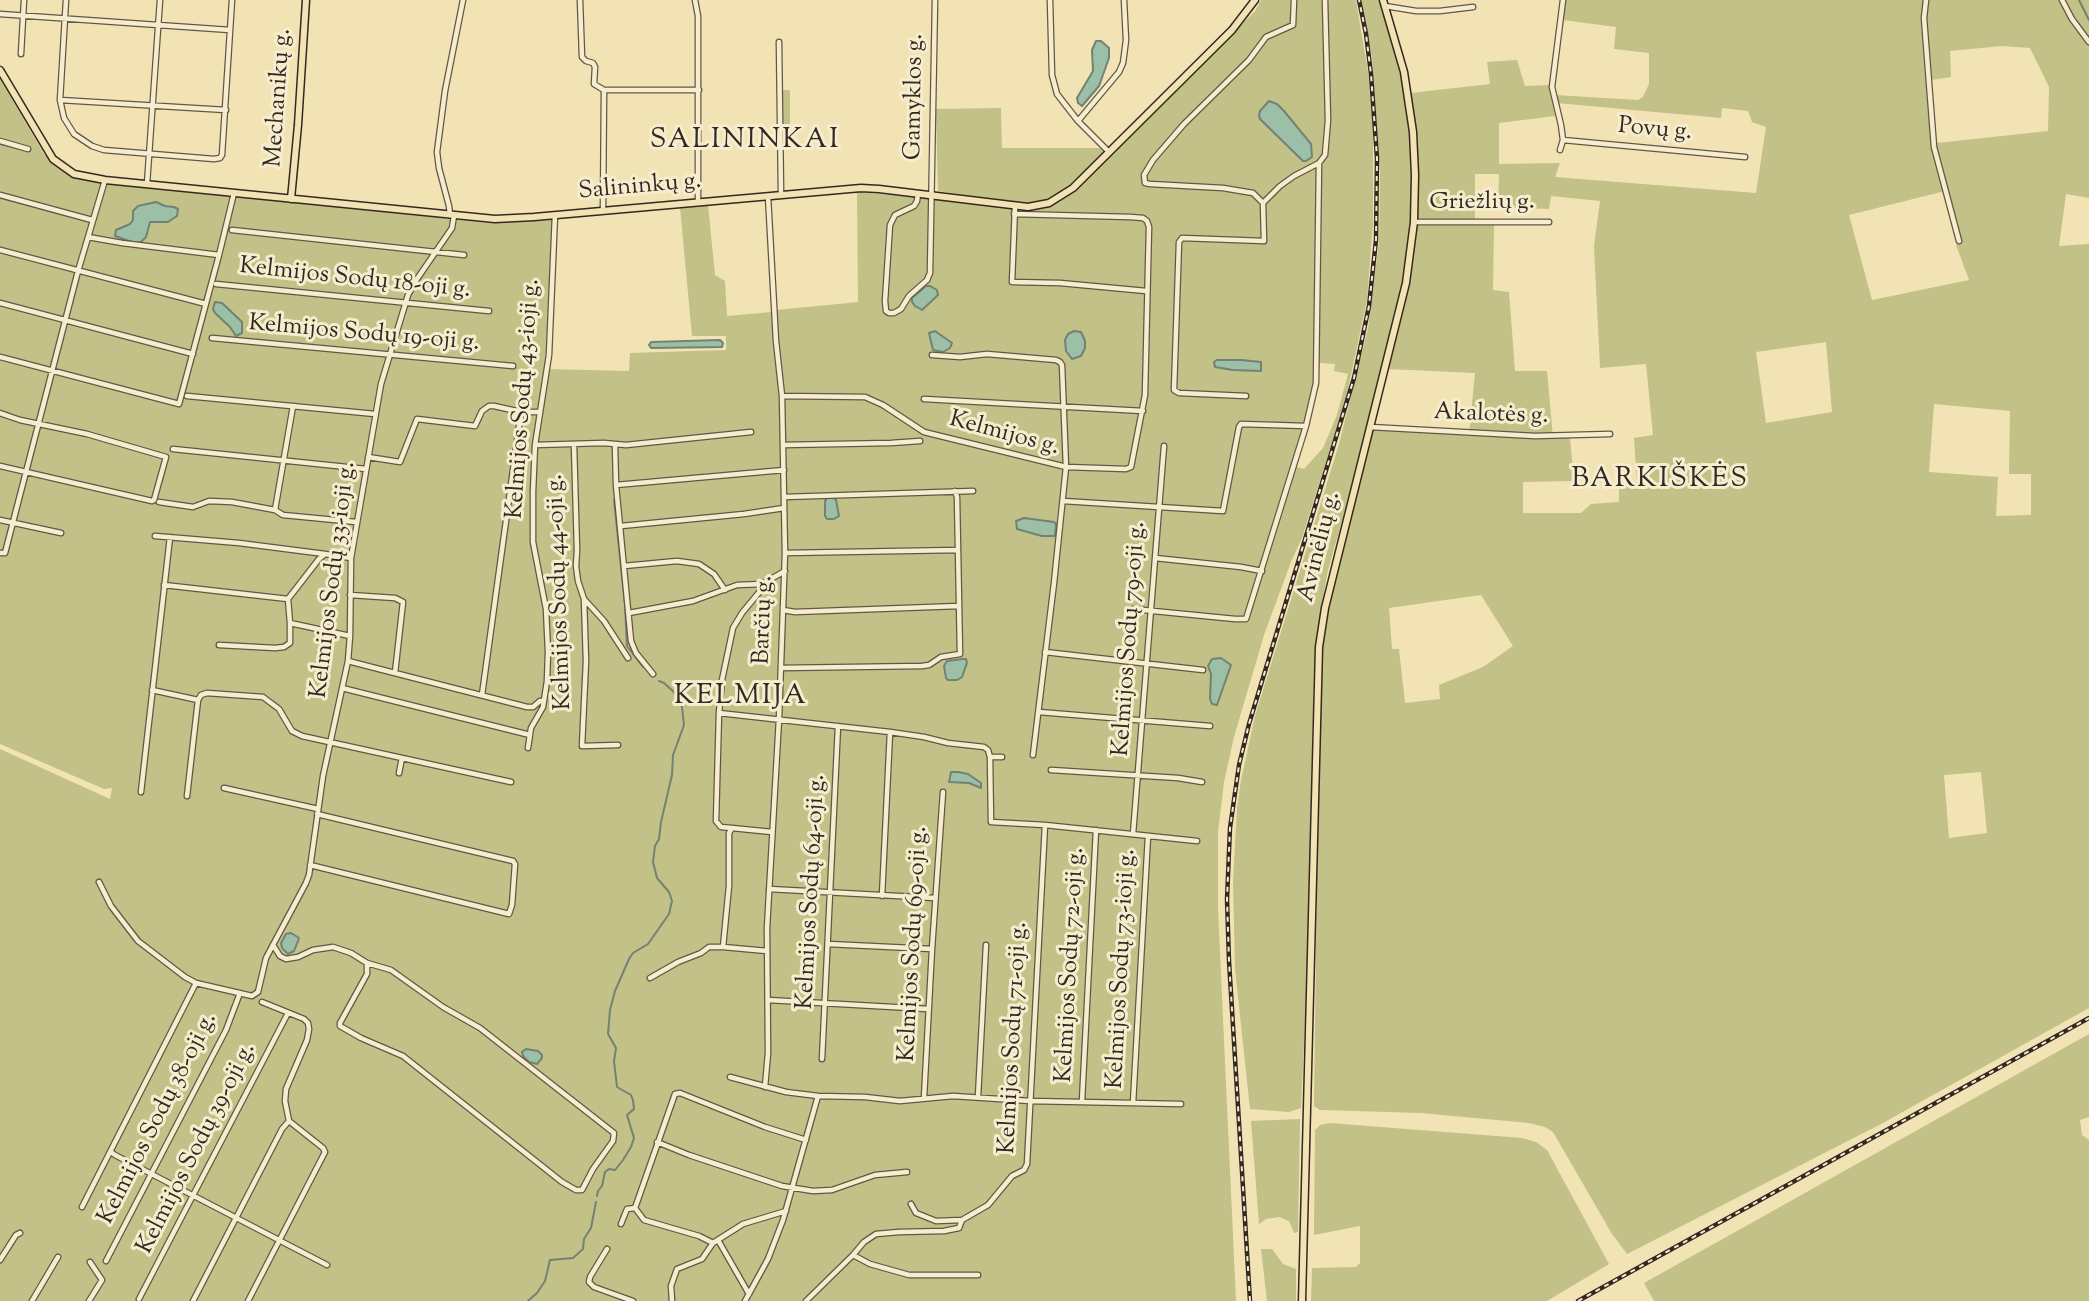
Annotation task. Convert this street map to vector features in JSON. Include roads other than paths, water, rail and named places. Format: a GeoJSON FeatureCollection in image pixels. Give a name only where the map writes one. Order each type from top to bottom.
{"type":"FeatureCollection","features":[{"type":"Feature","properties":{"kind":"main road","name":"Mechanikų g."},"geometry":{"type":"LineString","coordinates":[[291,199],[306,0]]}},
{"type":"Feature","properties":{"kind":"main road","name":"Salininkų g."},"geometry":{"type":"LineString","coordinates":[[0,70],[53,159],[74,174],[105,180],[503,219],[861,188],[932,195],[1014,210],[1056,200],[1073,188],[1226,36],[1255,0]]}},
{"type":"Feature","properties":{"kind":"main road","name":"Avinėlių g."},"geometry":{"type":"LineString","coordinates":[[1302,1301],[1318,647],[1325,608],[1406,283],[1414,222],[1413,132],[1404,72],[1384,3]]}},
{"type":"Feature","properties":{"kind":"street"},"geometry":{"type":"LineString","coordinates":[[21,54],[24,0]]}},
{"type":"Feature","properties":{"kind":"street"},"geometry":{"type":"LineString","coordinates":[[66,0],[60,100],[68,126],[82,140],[104,150],[220,159],[226,110],[232,0]]}},
{"type":"Feature","properties":{"kind":"street"},"geometry":{"type":"LineString","coordinates":[[147,184],[160,0]]}},
{"type":"Feature","properties":{"kind":"street"},"geometry":{"type":"LineString","coordinates":[[452,216],[437,152],[445,91],[463,0]]}},
{"type":"Feature","properties":{"kind":"street"},"geometry":{"type":"LineString","coordinates":[[580,0],[582,57],[593,62],[594,84],[604,90],[699,90]]}},
{"type":"Feature","properties":{"kind":"street"},"geometry":{"type":"LineString","coordinates":[[695,0],[698,16],[698,202]]}},
{"type":"Feature","properties":{"kind":"street","name":"Gamyklos g."},"geometry":{"type":"LineString","coordinates":[[918,194],[914,206],[895,215],[890,225],[885,301],[886,311],[889,313],[897,312],[928,278],[935,0]]}},
{"type":"Feature","properties":{"kind":"street"},"geometry":{"type":"LineString","coordinates":[[1050,0],[1054,85],[1061,102],[1109,152]]}},
{"type":"Feature","properties":{"kind":"street"},"geometry":{"type":"LineString","coordinates":[[1078,121],[1119,72],[1123,63],[1126,40],[1124,0]]}},
{"type":"Feature","properties":{"kind":"street"},"geometry":{"type":"LineString","coordinates":[[1264,203],[1253,193],[1223,188],[1150,184],[1145,183],[1144,176],[1153,160],[1184,124],[1242,68],[1266,37],[1293,25],[1294,0]]}},
{"type":"Feature","properties":{"kind":"street"},"geometry":{"type":"LineString","coordinates":[[1245,396],[1179,393],[1174,390],[1179,242],[1182,238],[1265,241],[1264,203],[1280,186],[1319,163],[1325,155],[1328,69],[1325,0]]}},
{"type":"Feature","properties":{"kind":"street"},"geometry":{"type":"LineString","coordinates":[[1560,150],[1563,140],[1552,87],[1563,0]]}},
{"type":"Feature","properties":{"kind":"street"},"geometry":{"type":"LineString","coordinates":[[1926,0],[1924,18],[1934,147],[1959,241]]}},
{"type":"Feature","properties":{"kind":"street"},"geometry":{"type":"LineString","coordinates":[[2062,0],[2089,42]]}},
{"type":"Feature","properties":{"kind":"street"},"geometry":{"type":"LineString","coordinates":[[1384,3],[1416,10],[1440,11],[1473,7]]}},
{"type":"Feature","properties":{"kind":"street"},"geometry":{"type":"LineString","coordinates":[[0,14],[230,30]]}},
{"type":"Feature","properties":{"kind":"street"},"geometry":{"type":"LineString","coordinates":[[779,42],[781,194]]}},
{"type":"Feature","properties":{"kind":"street"},"geometry":{"type":"LineString","coordinates":[[604,90],[604,211]]}},
{"type":"Feature","properties":{"kind":"street"},"geometry":{"type":"LineString","coordinates":[[60,100],[226,110]]}},
{"type":"Feature","properties":{"kind":"street","name":"Povų g."},"geometry":{"type":"LineString","coordinates":[[1563,140],[1745,157]]}},
{"type":"Feature","properties":{"kind":"street"},"geometry":{"type":"LineString","coordinates":[[0,141],[28,149]]}},
{"type":"Feature","properties":{"kind":"street"},"geometry":{"type":"LineString","coordinates":[[1133,609],[1245,619],[1306,426],[1316,383],[1319,163]]}},
{"type":"Feature","properties":{"kind":"street"},"geometry":{"type":"LineString","coordinates":[[2,553],[105,180]]}},
{"type":"Feature","properties":{"kind":"street"},"geometry":{"type":"LineString","coordinates":[[0,357],[179,404],[234,193]]}},
{"type":"Feature","properties":{"kind":"street"},"geometry":{"type":"LineString","coordinates":[[0,195],[93,220]]}},
{"type":"Feature","properties":{"kind":"street","name":"Barčių g."},"geometry":{"type":"LineString","coordinates":[[765,1087],[768,1053],[769,889],[785,571],[782,396],[776,341],[768,195]]}},
{"type":"Feature","properties":{"kind":"street"},"geometry":{"type":"LineString","coordinates":[[932,355],[987,354],[1056,360],[1062,365],[1066,467],[1126,469],[1131,467],[1143,411],[1149,227],[1145,219],[1014,210],[1012,282],[1060,283],[1146,291]]}},
{"type":"Feature","properties":{"kind":"street","name":"Kelmijos Sodų 43-ioji g."},"geometry":{"type":"LineString","coordinates":[[528,748],[532,725],[540,714],[544,701],[547,681],[546,609],[533,542],[535,445],[549,355],[555,215]]}},
{"type":"Feature","properties":{"kind":"street","name":"Kelmijos Sodų 33-ioji g."},"geometry":{"type":"LineString","coordinates":[[240,993],[256,995],[266,958],[306,883],[329,742],[348,661],[351,558],[381,384],[406,303],[417,279],[452,228],[452,216]]}},
{"type":"Feature","properties":{"kind":"street","name":"Griežlių g."},"geometry":{"type":"LineString","coordinates":[[1414,222],[1549,222]]}},
{"type":"Feature","properties":{"kind":"street"},"geometry":{"type":"LineString","coordinates":[[232,230],[464,255]]}},
{"type":"Feature","properties":{"kind":"street"},"geometry":{"type":"LineString","coordinates":[[88,237],[219,255]]}},
{"type":"Feature","properties":{"kind":"street"},"geometry":{"type":"LineString","coordinates":[[0,250],[206,304]]}},
{"type":"Feature","properties":{"kind":"street","name":"Kelmijos Sodų 18-oji g."},"geometry":{"type":"LineString","coordinates":[[216,284],[489,311]]}},
{"type":"Feature","properties":{"kind":"street"},"geometry":{"type":"LineString","coordinates":[[0,303],[192,354]]}},
{"type":"Feature","properties":{"kind":"street","name":"Kelmijos Sodų 19-oji g."},"geometry":{"type":"LineString","coordinates":[[212,338],[513,366]]}},
{"type":"Feature","properties":{"kind":"street"},"geometry":{"type":"LineString","coordinates":[[187,396],[375,414]]}},
{"type":"Feature","properties":{"kind":"street","name":"Kelmijos g."},"geometry":{"type":"LineString","coordinates":[[782,396],[865,397],[883,405],[924,432],[1066,467],[1033,755]]}},
{"type":"Feature","properties":{"kind":"street"},"geometry":{"type":"LineString","coordinates":[[924,399],[1143,411]]}},
{"type":"Feature","properties":{"kind":"street"},"geometry":{"type":"LineString","coordinates":[[275,510],[293,406]]}},
{"type":"Feature","properties":{"kind":"street"},"geometry":{"type":"LineString","coordinates":[[368,457],[400,461],[417,419],[475,426],[482,411],[491,406],[521,412],[539,412]]}},
{"type":"Feature","properties":{"kind":"street"},"geometry":{"type":"LineString","coordinates":[[482,695],[521,412]]}},
{"type":"Feature","properties":{"kind":"street"},"geometry":{"type":"LineString","coordinates":[[0,413],[166,457],[157,501]]}},
{"type":"Feature","properties":{"kind":"street"},"geometry":{"type":"LineString","coordinates":[[1063,501],[1223,511],[1241,424],[1306,426]]}},
{"type":"Feature","properties":{"kind":"street","name":"Akalotės g."},"geometry":{"type":"LineString","coordinates":[[1370,427],[1535,436],[1610,433]]}},
{"type":"Feature","properties":{"kind":"street"},"geometry":{"type":"LineString","coordinates":[[535,445],[615,445],[751,432]]}},
{"type":"Feature","properties":{"kind":"street"},"geometry":{"type":"LineString","coordinates":[[783,445],[920,441]]}},
{"type":"Feature","properties":{"kind":"street","name":"Kelmijos Sodų 44-oji g."},"geometry":{"type":"LineString","coordinates":[[574,445],[576,566],[584,598],[586,660],[583,746],[618,745]]}},
{"type":"Feature","properties":{"kind":"street"},"geometry":{"type":"LineString","coordinates":[[615,445],[616,485],[632,646],[653,674]]}},
{"type":"Feature","properties":{"kind":"street","name":"Kelmijos Sodų 79-oji g."},"geometry":{"type":"LineString","coordinates":[[1133,834],[1164,446]]}},
{"type":"Feature","properties":{"kind":"street"},"geometry":{"type":"LineString","coordinates":[[173,449],[366,469]]}},
{"type":"Feature","properties":{"kind":"street"},"geometry":{"type":"LineString","coordinates":[[0,466],[193,507],[209,501],[232,502],[275,510],[283,515],[356,522]]}},
{"type":"Feature","properties":{"kind":"street"},"geometry":{"type":"LineString","coordinates":[[616,485],[784,470]]}},
{"type":"Feature","properties":{"kind":"street"},"geometry":{"type":"LineString","coordinates":[[780,668],[922,666],[961,652],[955,491]]}},
{"type":"Feature","properties":{"kind":"street"},"geometry":{"type":"LineString","coordinates":[[784,497],[973,491]]}},
{"type":"Feature","properties":{"kind":"street"},"geometry":{"type":"LineString","coordinates":[[621,526],[785,508]]}},
{"type":"Feature","properties":{"kind":"street"},"geometry":{"type":"LineString","coordinates":[[0,520],[61,533]]}},
{"type":"Feature","properties":{"kind":"street"},"geometry":{"type":"LineString","coordinates":[[155,536],[239,543],[351,558]]}},
{"type":"Feature","properties":{"kind":"street"},"geometry":{"type":"LineString","coordinates":[[141,792],[170,537]]}},
{"type":"Feature","properties":{"kind":"street"},"geometry":{"type":"LineString","coordinates":[[785,553],[958,550]]}},
{"type":"Feature","properties":{"kind":"street"},"geometry":{"type":"LineString","coordinates":[[219,645],[275,648],[290,643],[288,599],[319,559],[326,554]]}},
{"type":"Feature","properties":{"kind":"street"},"geometry":{"type":"LineString","coordinates":[[1155,558],[1262,570]]}},
{"type":"Feature","properties":{"kind":"street"},"geometry":{"type":"LineString","coordinates":[[624,566],[677,561],[699,565],[714,574],[725,590]]}},
{"type":"Feature","properties":{"kind":"street"},"geometry":{"type":"LineString","coordinates":[[772,832],[721,827],[716,821],[719,713],[722,680],[733,628],[766,583],[785,571]]}},
{"type":"Feature","properties":{"kind":"street"},"geometry":{"type":"LineString","coordinates":[[629,614],[693,601],[743,584],[766,583]]}},
{"type":"Feature","properties":{"kind":"street"},"geometry":{"type":"LineString","coordinates":[[164,585],[288,599]]}},
{"type":"Feature","properties":{"kind":"street"},"geometry":{"type":"LineString","coordinates":[[350,596],[395,598],[404,603],[395,673]]}},
{"type":"Feature","properties":{"kind":"street"},"geometry":{"type":"LineString","coordinates":[[584,598],[604,621],[628,658]]}},
{"type":"Feature","properties":{"kind":"street"},"geometry":{"type":"LineString","coordinates":[[783,610],[795,612],[959,606]]}},
{"type":"Feature","properties":{"kind":"street"},"geometry":{"type":"LineString","coordinates":[[289,623],[350,636]]}},
{"type":"Feature","properties":{"kind":"street"},"geometry":{"type":"LineString","coordinates":[[1045,652],[1203,670]]}},
{"type":"Feature","properties":{"kind":"street"},"geometry":{"type":"LineString","coordinates":[[348,661],[527,707],[544,701]]}},
{"type":"Feature","properties":{"kind":"street"},"geometry":{"type":"LineString","coordinates":[[342,688],[530,735]]}},
{"type":"Feature","properties":{"kind":"street"},"geometry":{"type":"LineString","coordinates":[[152,690],[198,699]]}},
{"type":"Feature","properties":{"kind":"street"},"geometry":{"type":"LineString","coordinates":[[187,796],[198,699],[207,692],[263,697],[279,709],[285,722],[295,733],[510,782]]}},
{"type":"Feature","properties":{"kind":"street"},"geometry":{"type":"LineString","coordinates":[[1039,712],[1210,726]]}},
{"type":"Feature","properties":{"kind":"street"},"geometry":{"type":"LineString","coordinates":[[719,713],[890,732],[984,747],[990,757],[991,822],[1197,841]]}},
{"type":"Feature","properties":{"kind":"street","name":"Kelmijos Sodų 64-oji g."},"geometry":{"type":"LineString","coordinates":[[822,1059],[838,726]]}},
{"type":"Feature","properties":{"kind":"street"},"geometry":{"type":"LineString","coordinates":[[882,895],[890,732]]}},
{"type":"Feature","properties":{"kind":"street"},"geometry":{"type":"LineString","coordinates":[[990,757],[1002,757]]}},
{"type":"Feature","properties":{"kind":"street"},"geometry":{"type":"LineString","coordinates":[[399,773],[402,758]]}},
{"type":"Feature","properties":{"kind":"street"},"geometry":{"type":"LineString","coordinates":[[1051,770],[1202,782]]}},
{"type":"Feature","properties":{"kind":"street"},"geometry":{"type":"LineString","coordinates":[[224,788],[513,862],[512,905],[509,914],[310,865]]}},
{"type":"Feature","properties":{"kind":"street","name":"Kelmijos Sodų 69-oji g."},"geometry":{"type":"LineString","coordinates":[[925,1098],[928,1009],[943,792]]}},
{"type":"Feature","properties":{"kind":"street","name":"Kelmijos Sodų 71-oji g."},"geometry":{"type":"LineString","coordinates":[[806,1301],[864,1242],[876,1234],[959,1228],[962,1220],[988,1205],[1012,1176],[1024,1170],[1027,1164],[1045,825]]}},
{"type":"Feature","properties":{"kind":"street"},"geometry":{"type":"LineString","coordinates":[[723,947],[729,886],[729,833],[732,828]]}},
{"type":"Feature","properties":{"kind":"street","name":"Kelmijos Sodų 72-oji g."},"geometry":{"type":"LineString","coordinates":[[1082,1101],[1096,830]]}},
{"type":"Feature","properties":{"kind":"street","name":"Kelmijos Sodų 73-ioji g."},"geometry":{"type":"LineString","coordinates":[[1133,1103],[1147,836]]}},
{"type":"Feature","properties":{"kind":"street"},"geometry":{"type":"LineString","coordinates":[[99,882],[103,894],[138,941],[196,983],[240,993]]}},
{"type":"Feature","properties":{"kind":"street"},"geometry":{"type":"LineString","coordinates":[[769,889],[935,898]]}},
{"type":"Feature","properties":{"kind":"street"},"geometry":{"type":"LineString","coordinates":[[828,944],[932,949]]}},
{"type":"Feature","properties":{"kind":"street"},"geometry":{"type":"LineString","coordinates":[[273,945],[280,956],[286,959],[333,947],[351,953],[367,963],[391,970],[515,1053],[551,1085],[612,1131],[615,1138],[582,1190],[576,1190],[562,1182],[403,1056],[340,1026],[367,974],[367,963]]}},
{"type":"Feature","properties":{"kind":"street"},"geometry":{"type":"LineString","coordinates":[[978,1097],[986,945]]}},
{"type":"Feature","properties":{"kind":"street"},"geometry":{"type":"LineString","coordinates":[[650,978],[709,947],[767,951]]}},
{"type":"Feature","properties":{"kind":"street"},"geometry":{"type":"LineString","coordinates":[[82,1207],[196,983]]}},
{"type":"Feature","properties":{"kind":"street","name":"Kelmijos Sodų 38-oji g."},"geometry":{"type":"LineString","coordinates":[[106,1261],[226,1030],[240,993]]}},
{"type":"Feature","properties":{"kind":"street"},"geometry":{"type":"LineString","coordinates":[[768,1000],[928,1009]]}},
{"type":"Feature","properties":{"kind":"street"},"geometry":{"type":"LineString","coordinates":[[248,1301],[325,1152],[289,1121],[285,1093],[307,1040],[309,1028],[306,1020],[262,1002]]}},
{"type":"Feature","properties":{"kind":"street","name":"Kelmijos Sodų 39-oji g."},"geometry":{"type":"LineString","coordinates":[[139,1299],[288,1013]]}},
{"type":"Feature","properties":{"kind":"street"},"geometry":{"type":"LineString","coordinates":[[730,1077],[765,1087],[818,1096],[900,1101],[978,1097],[1030,1101],[1181,1104]]}},
{"type":"Feature","properties":{"kind":"street"},"geometry":{"type":"LineString","coordinates":[[635,1208],[673,1096],[677,1093],[806,1140]]}},
{"type":"Feature","properties":{"kind":"street"},"geometry":{"type":"LineString","coordinates":[[745,1301],[768,1259],[783,1220],[818,1096]]}},
{"type":"Feature","properties":{"kind":"street"},"geometry":{"type":"LineString","coordinates":[[193,1301],[282,1129],[289,1121]]}},
{"type":"Feature","properties":{"kind":"street"},"geometry":{"type":"LineString","coordinates":[[657,1142],[791,1188],[813,1191],[832,1190],[875,1175],[907,1172]]}},
{"type":"Feature","properties":{"kind":"street"},"geometry":{"type":"LineString","coordinates":[[111,1152],[327,1265]]}},
{"type":"Feature","properties":{"kind":"street"},"geometry":{"type":"LineString","coordinates":[[911,1204],[916,1213],[936,1221],[962,1220]]}},
{"type":"Feature","properties":{"kind":"street"},"geometry":{"type":"LineString","coordinates":[[621,1224],[626,1209],[635,1208]]}},
{"type":"Feature","properties":{"kind":"street"},"geometry":{"type":"LineString","coordinates":[[635,1208],[647,1222],[715,1242],[750,1294]]}},
{"type":"Feature","properties":{"kind":"street"},"geometry":{"type":"LineString","coordinates":[[672,1301],[671,1286],[677,1269],[702,1259],[715,1242],[743,1224],[786,1211]]}},
{"type":"Feature","properties":{"kind":"street"},"geometry":{"type":"LineString","coordinates":[[0,1260],[20,1233]]}},
{"type":"Feature","properties":{"kind":"street"},"geometry":{"type":"LineString","coordinates":[[607,1249],[589,1282],[594,1287],[633,1301]]}},
{"type":"Feature","properties":{"kind":"street"},"geometry":{"type":"LineString","coordinates":[[853,1255],[878,1267],[909,1275],[978,1275]]}},
{"type":"Feature","properties":{"kind":"street"},"geometry":{"type":"LineString","coordinates":[[32,1301],[58,1257]]}},
{"type":"Feature","properties":{"kind":"street"},"geometry":{"type":"LineString","coordinates":[[89,1301],[102,1280],[90,1262]]}},
{"type":"Feature","properties":{"kind":"waterway"},"geometry":{"type":"LineString","coordinates":[[2079,0],[2089,20]]}},
{"type":"Feature","properties":{"kind":"waterway"},"geometry":{"type":"LineString","coordinates":[[614,500],[627,646],[643,667]]}},
{"type":"Feature","properties":{"kind":"waterway"},"geometry":{"type":"LineString","coordinates":[[597,1196],[605,1172],[609,1169],[615,1170],[634,1138],[627,1115],[634,1109],[633,1100],[631,1095],[617,1087],[614,1061],[616,1048],[608,1034],[610,1010],[629,959],[633,953],[648,944],[669,914],[672,901],[669,892],[657,878],[653,862],[672,775],[673,755],[684,725],[682,707],[676,694],[659,681]]}},
{"type":"Feature","properties":{"kind":"waterway"},"geometry":{"type":"LineString","coordinates":[[528,1301],[545,1281],[550,1260],[573,1258],[583,1249],[584,1239],[591,1228],[596,1202]]}},
{"type":"Feature","properties":{"kind":"railway"},"geometry":{"type":"LineString","coordinates":[[1250,1301],[1229,961],[1227,899],[1230,828],[1239,765],[1249,724],[1354,378],[1369,306],[1376,240],[1377,158],[1371,74],[1359,0]]}},
{"type":"Feature","properties":{"kind":"railway"},"geometry":{"type":"LineString","coordinates":[[1578,1301],[2089,1018]]}},
{"type":"Feature","properties":{"kind":"district","name":"SALININKAI"},"geometry":{"type":"Point","coordinates":[745,142]}},
{"type":"Feature","properties":{"kind":"district","name":"BARKIŠKĖS"},"geometry":{"type":"Point","coordinates":[1660,481]}},
{"type":"Feature","properties":{"kind":"district","name":"KELMIJA"},"geometry":{"type":"Point","coordinates":[741,698]}}]}
